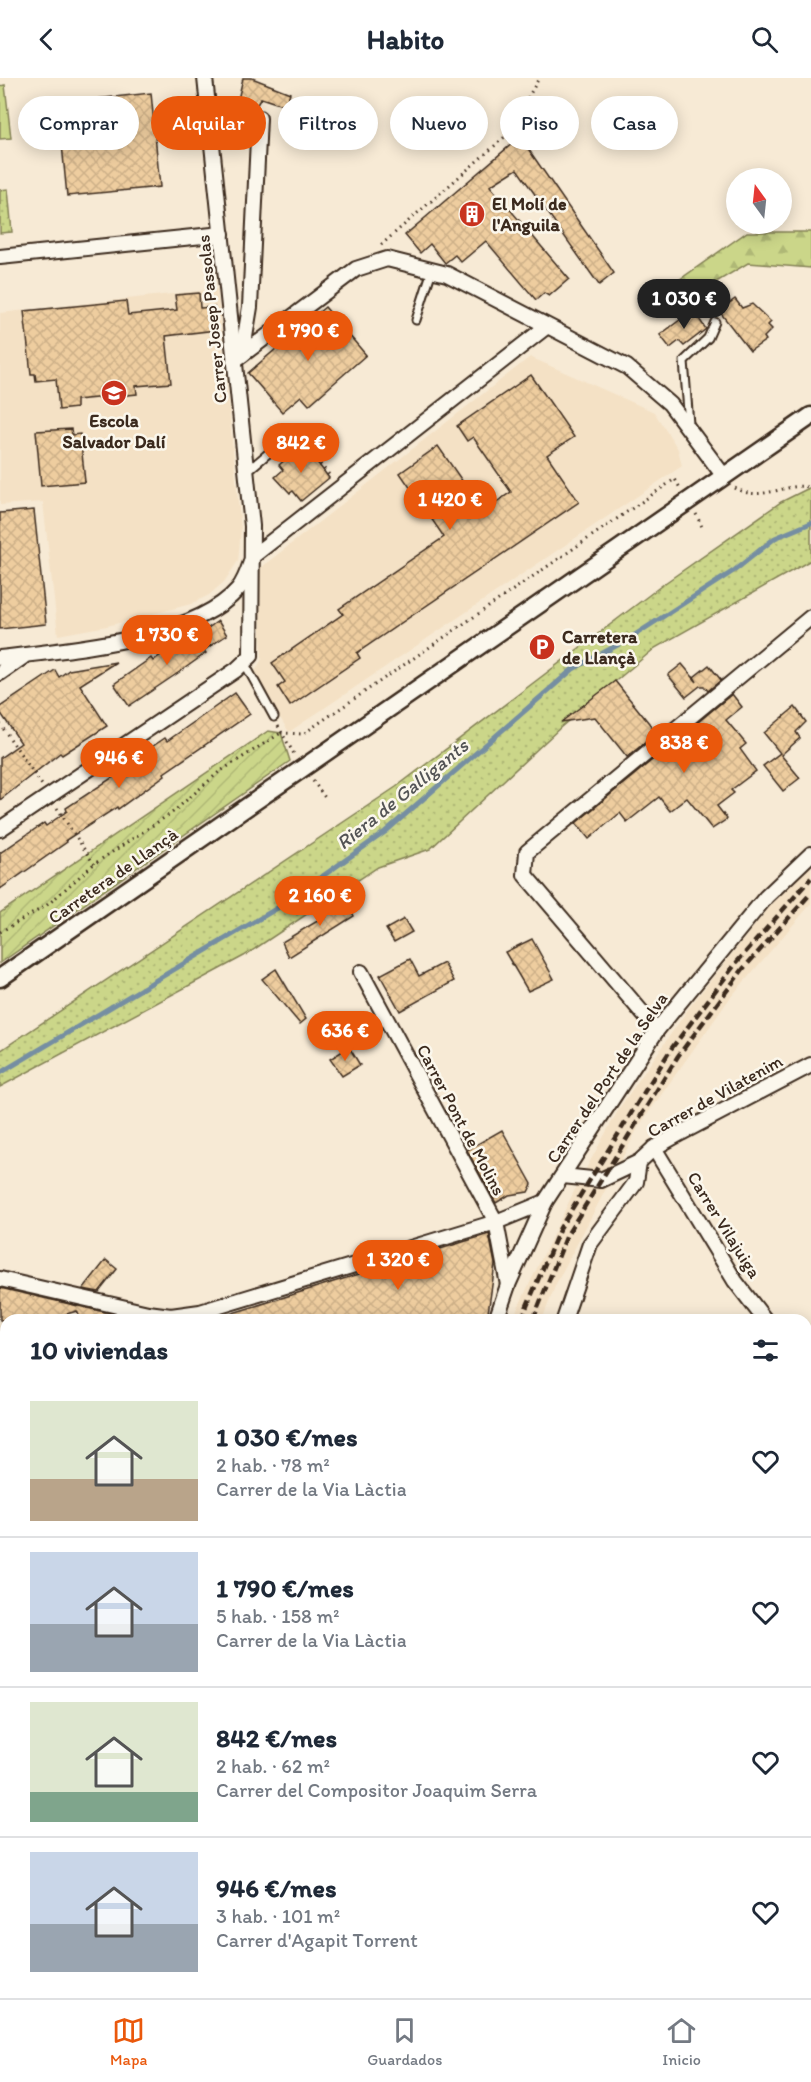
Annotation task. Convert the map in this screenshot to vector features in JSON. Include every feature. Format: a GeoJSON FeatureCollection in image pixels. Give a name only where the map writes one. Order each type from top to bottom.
{"type":"FeatureCollection","features":[{"type":"Feature","properties":{"kind":"street","name":"Carrer Josep Passolas"},"geometry":{"type":"LineString","coordinates":[[205,78],[238,358],[252,526],[251,656],[245,663]]}},
{"type":"Feature","properties":{"kind":"street"},"geometry":{"type":"LineString","coordinates":[[238,358],[250,307],[257,150]]}},
{"type":"Feature","properties":{"kind":"street"},"geometry":{"type":"LineString","coordinates":[[0,257],[222,234]]}},
{"type":"Feature","properties":{"kind":"street"},"geometry":{"type":"LineString","coordinates":[[238,358],[356,269],[387,259],[432,270],[447,274],[627,367],[670,404],[727,480]]}},
{"type":"Feature","properties":{"kind":"street"},"geometry":{"type":"LineString","coordinates":[[0,658],[135,638],[181,625],[228,598],[244,579],[253,556],[546,327]]}},
{"type":"Feature","properties":{"kind":"street","name":"Carretera de Llançà"},"geometry":{"type":"LineString","coordinates":[[0,978],[685,493],[727,480],[811,416]]}},
{"type":"Feature","properties":{"kind":"street"},"geometry":{"type":"LineString","coordinates":[[252,526],[276,538]]}},
{"type":"Feature","properties":{"kind":"street"},"geometry":{"type":"LineString","coordinates":[[228,598],[241,602],[251,616]]}},
{"type":"Feature","properties":{"kind":"street"},"geometry":{"type":"LineString","coordinates":[[657,1030],[525,875],[527,852],[811,617]]}},
{"type":"Feature","properties":{"kind":"street"},"geometry":{"type":"LineString","coordinates":[[0,673],[27,654]]}},
{"type":"Feature","properties":{"kind":"street"},"geometry":{"type":"LineString","coordinates":[[0,829],[245,663]]}},
{"type":"Feature","properties":{"kind":"street","name":"Carrer del Port de la Selva"},"geometry":{"type":"LineString","coordinates":[[498,1314],[508,1285],[545,1202],[657,1030],[766,897],[811,854]]}},
{"type":"Feature","properties":{"kind":"street","name":"Carrer Pont de Molins"},"geometry":{"type":"LineString","coordinates":[[360,972],[496,1222],[508,1285]]}},
{"type":"Feature","properties":{"kind":"street","name":"Carrer de Vilatenim"},"geometry":{"type":"LineString","coordinates":[[563,1176],[601,1180],[639,1162],[654,1148],[811,1065]]}},
{"type":"Feature","properties":{"kind":"street","name":"Carrer Vilajuiga"},"geometry":{"type":"LineString","coordinates":[[654,1148],[735,1281],[760,1314]]}},
{"type":"Feature","properties":{"kind":"street","name":"Carrer de Vilatenim"},"geometry":{"type":"LineString","coordinates":[[566,1314],[590,1244],[636,1182],[639,1162]]}},
{"type":"Feature","properties":{"kind":"street"},"geometry":{"type":"LineString","coordinates":[[186,1314],[200,1312],[496,1222],[545,1202]]}},
{"type":"Feature","properties":{"kind":"street"},"geometry":{"type":"LineString","coordinates":[[0,1279],[156,1314]]}},
{"type":"Feature","properties":{"kind":"lane"},"geometry":{"type":"LineString","coordinates":[[416,320],[432,270]]}},
{"type":"Feature","properties":{"kind":"lane"},"geometry":{"type":"LineString","coordinates":[[689,429],[684,361],[708,338],[715,322]]}},
{"type":"Feature","properties":{"kind":"lane"},"geometry":{"type":"LineString","coordinates":[[246,472],[295,431]]}},
{"type":"Feature","properties":{"kind":"lane"},"geometry":{"type":"LineString","coordinates":[[245,663],[274,717]]}},
{"type":"Feature","properties":{"kind":"path"},"geometry":{"type":"LineString","coordinates":[[381,246],[507,135],[539,78]]}},
{"type":"Feature","properties":{"kind":"path"},"geometry":{"type":"LineString","coordinates":[[295,431],[340,487]]}},
{"type":"Feature","properties":{"kind":"path"},"geometry":{"type":"LineString","coordinates":[[0,932],[46,906],[94,864],[173,812],[219,772],[281,733],[303,734],[675,478],[704,529]]}},
{"type":"Feature","properties":{"kind":"path"},"geometry":{"type":"LineString","coordinates":[[727,480],[745,494],[775,493],[806,486],[811,488]]}},
{"type":"Feature","properties":{"kind":"shaded area","name":"Escola Salvador Dalí"},"geometry":{"type":"Polygon","coordinates":[[[217,289],[241,530],[238,561],[224,582],[209,595],[191,604],[107,626],[58,635],[43,502],[0,505],[0,313],[217,289]]]}},
{"type":"Feature","properties":{"kind":"shaded area"},"geometry":{"type":"Polygon","coordinates":[[[530,357],[654,412],[678,449],[682,466],[289,732],[253,675],[262,659],[259,569],[530,357]]]}},
{"type":"Feature","properties":{"kind":"shaded area"},"geometry":{"type":"Polygon","coordinates":[[[811,865],[811,904],[730,998],[639,1126],[556,1284],[544,1314],[515,1314],[578,1183],[620,1107],[691,1005],[772,904],[811,865]]]}},
{"type":"Feature","properties":{"kind":"green space"},"geometry":{"type":"Polygon","coordinates":[[[5,85],[11,138],[0,139],[0,86],[5,85]]]}},
{"type":"Feature","properties":{"kind":"green space"},"geometry":{"type":"Polygon","coordinates":[[[8,189],[12,232],[0,233],[0,190],[8,189]]]}},
{"type":"Feature","properties":{"kind":"green space"},"geometry":{"type":"Polygon","coordinates":[[[811,232],[811,268],[748,263],[673,308],[662,292],[744,234],[811,232]]]}},
{"type":"Feature","properties":{"kind":"green space"},"geometry":{"type":"Polygon","coordinates":[[[811,487],[811,560],[655,648],[561,727],[430,849],[378,867],[244,956],[0,1087],[0,1051],[396,787],[665,583],[781,502],[811,487]]]}},
{"type":"Feature","properties":{"kind":"green space"},"geometry":{"type":"Polygon","coordinates":[[[268,731],[281,733],[290,761],[0,963],[0,913],[268,731]]]}},
{"type":"Feature","properties":{"kind":"building"},"geometry":{"type":"Polygon","coordinates":[[[243,78],[252,78],[290,93],[289,96],[278,96],[278,104],[266,100],[266,96],[239,96],[243,78]]]}},
{"type":"Feature","properties":{"kind":"building"},"geometry":{"type":"Polygon","coordinates":[[[151,93],[151,150],[156,150],[160,187],[67,196],[63,150],[139,150],[139,96],[123,96],[151,93]]]}},
{"type":"Feature","properties":{"kind":"building","name":"El Molí de l'Anguila"},"geometry":{"type":"Polygon","coordinates":[[[505,150],[529,150],[614,273],[599,285],[517,169],[490,186],[569,279],[549,296],[544,293],[536,300],[486,241],[461,262],[455,255],[445,263],[430,244],[420,253],[405,235],[505,150]]]}},
{"type":"Feature","properties":{"kind":"building"},"geometry":{"type":"Polygon","coordinates":[[[199,293],[200,308],[214,307],[216,330],[166,336],[171,383],[136,386],[137,394],[76,400],[76,408],[59,410],[56,379],[36,381],[35,374],[31,374],[24,311],[126,301],[128,315],[177,310],[175,295],[199,293]]]}},
{"type":"Feature","properties":{"kind":"building"},"geometry":{"type":"Polygon","coordinates":[[[735,299],[742,308],[752,304],[771,322],[768,325],[772,329],[764,337],[766,340],[750,351],[719,311],[735,299]]]}},
{"type":"Feature","properties":{"kind":"building"},"geometry":{"type":"Polygon","coordinates":[[[325,307],[366,355],[309,405],[301,396],[282,412],[248,373],[325,307]]]}},
{"type":"Feature","properties":{"kind":"building"},"geometry":{"type":"Polygon","coordinates":[[[693,310],[706,329],[684,346],[679,341],[670,348],[660,335],[693,310]]]}},
{"type":"Feature","properties":{"kind":"building"},"geometry":{"type":"Polygon","coordinates":[[[531,375],[574,437],[547,455],[579,502],[357,653],[360,658],[290,706],[278,687],[285,682],[272,663],[343,614],[339,609],[444,537],[400,473],[438,446],[483,511],[511,492],[473,437],[467,441],[457,426],[531,375]]]}},
{"type":"Feature","properties":{"kind":"building"},"geometry":{"type":"Polygon","coordinates":[[[71,429],[72,435],[80,434],[85,482],[41,486],[36,431],[71,429]]]}},
{"type":"Feature","properties":{"kind":"building"},"geometry":{"type":"Polygon","coordinates":[[[307,449],[329,478],[301,501],[293,491],[290,493],[275,477],[283,470],[279,465],[295,451],[299,455],[307,449]]]}},
{"type":"Feature","properties":{"kind":"building"},"geometry":{"type":"Polygon","coordinates":[[[34,510],[46,624],[0,629],[0,513],[34,510]]]}},
{"type":"Feature","properties":{"kind":"building"},"geometry":{"type":"Polygon","coordinates":[[[218,621],[227,635],[204,650],[206,653],[129,706],[114,684],[151,658],[153,661],[167,650],[170,655],[218,621]]]}},
{"type":"Feature","properties":{"kind":"building"},"geometry":{"type":"Polygon","coordinates":[[[116,662],[80,685],[107,726],[62,755],[60,753],[0,800],[0,758],[21,743],[0,712],[0,707],[55,670],[59,677],[69,670],[116,662]]]}},
{"type":"Feature","properties":{"kind":"building"},"geometry":{"type":"Polygon","coordinates":[[[682,664],[697,682],[694,677],[709,665],[721,680],[708,691],[704,686],[700,686],[686,697],[668,675],[682,664]]]}},
{"type":"Feature","properties":{"kind":"building"},"geometry":{"type":"Polygon","coordinates":[[[615,681],[657,733],[627,757],[595,717],[561,722],[615,681]]]}},
{"type":"Feature","properties":{"kind":"building"},"geometry":{"type":"Polygon","coordinates":[[[235,693],[250,714],[164,773],[165,775],[118,809],[117,807],[66,840],[67,842],[0,889],[0,853],[44,823],[46,826],[67,811],[66,808],[136,762],[134,759],[165,738],[167,741],[235,693]]]}},
{"type":"Feature","properties":{"kind":"building"},"geometry":{"type":"Polygon","coordinates":[[[732,694],[742,707],[726,720],[746,744],[740,749],[756,771],[731,790],[734,793],[717,806],[727,819],[712,829],[687,798],[670,811],[659,797],[627,822],[620,813],[589,839],[576,823],[732,694]]]}},
{"type":"Feature","properties":{"kind":"building"},"geometry":{"type":"Polygon","coordinates":[[[795,707],[806,722],[796,732],[800,738],[781,755],[800,778],[783,791],[763,766],[780,753],[764,733],[795,707]]]}},
{"type":"Feature","properties":{"kind":"building"},"geometry":{"type":"Polygon","coordinates":[[[345,897],[354,916],[289,957],[282,942],[326,916],[323,911],[345,897]]]}},
{"type":"Feature","properties":{"kind":"building"},"geometry":{"type":"Polygon","coordinates":[[[404,919],[412,932],[394,942],[386,929],[404,919]]]}},
{"type":"Feature","properties":{"kind":"building"},"geometry":{"type":"Polygon","coordinates":[[[532,939],[554,979],[528,991],[505,952],[532,939]]]}},
{"type":"Feature","properties":{"kind":"building"},"geometry":{"type":"Polygon","coordinates":[[[410,959],[419,976],[444,963],[454,981],[400,1011],[380,975],[410,959]]]}},
{"type":"Feature","properties":{"kind":"building"},"geometry":{"type":"Polygon","coordinates":[[[276,969],[306,1019],[300,1024],[262,979],[276,969]]]}},
{"type":"Feature","properties":{"kind":"building"},"geometry":{"type":"Polygon","coordinates":[[[349,1047],[360,1065],[342,1076],[330,1059],[349,1047]]]}},
{"type":"Feature","properties":{"kind":"building"},"geometry":{"type":"Polygon","coordinates":[[[502,1130],[532,1184],[528,1192],[509,1195],[496,1203],[467,1150],[502,1130]]]}},
{"type":"Feature","properties":{"kind":"building"},"geometry":{"type":"Polygon","coordinates":[[[489,1234],[495,1264],[488,1314],[229,1314],[489,1234]]]}},
{"type":"Feature","properties":{"kind":"building"},"geometry":{"type":"Polygon","coordinates":[[[106,1260],[117,1269],[99,1292],[83,1289],[106,1260]]]}},
{"type":"Feature","properties":{"kind":"building"},"geometry":{"type":"Polygon","coordinates":[[[0,1288],[113,1314],[78,1314],[77,1311],[67,1314],[0,1314],[0,1288]]]}},
{"type":"Feature","properties":{"kind":"waterway","name":"Riera de Galligants"},"geometry":{"type":"LineString","coordinates":[[0,1073],[279,907],[385,832],[573,669],[627,640],[735,570],[775,538],[811,523]]}},
{"type":"Feature","properties":{"kind":"railway"},"geometry":{"type":"LineString","coordinates":[[524,1314],[560,1228],[671,1049],[737,962],[811,878]]}},
{"type":"Feature","properties":{"kind":"railway"},"geometry":{"type":"LineString","coordinates":[[535,1314],[567,1235],[678,1056],[743,969],[811,893]]}},
{"type":"Feature","properties":{"kind":"place","name":"El Molí de l'Anguila"},"geometry":{"type":"Point","coordinates":[472,214]}},
{"type":"Feature","properties":{"kind":"place","name":"Escola Salvador Dalí"},"geometry":{"type":"Point","coordinates":[114,393]}},
{"type":"Feature","properties":{"kind":"place","name":"Carretera de Llançà"},"geometry":{"type":"Point","coordinates":[542,647]}}]}
